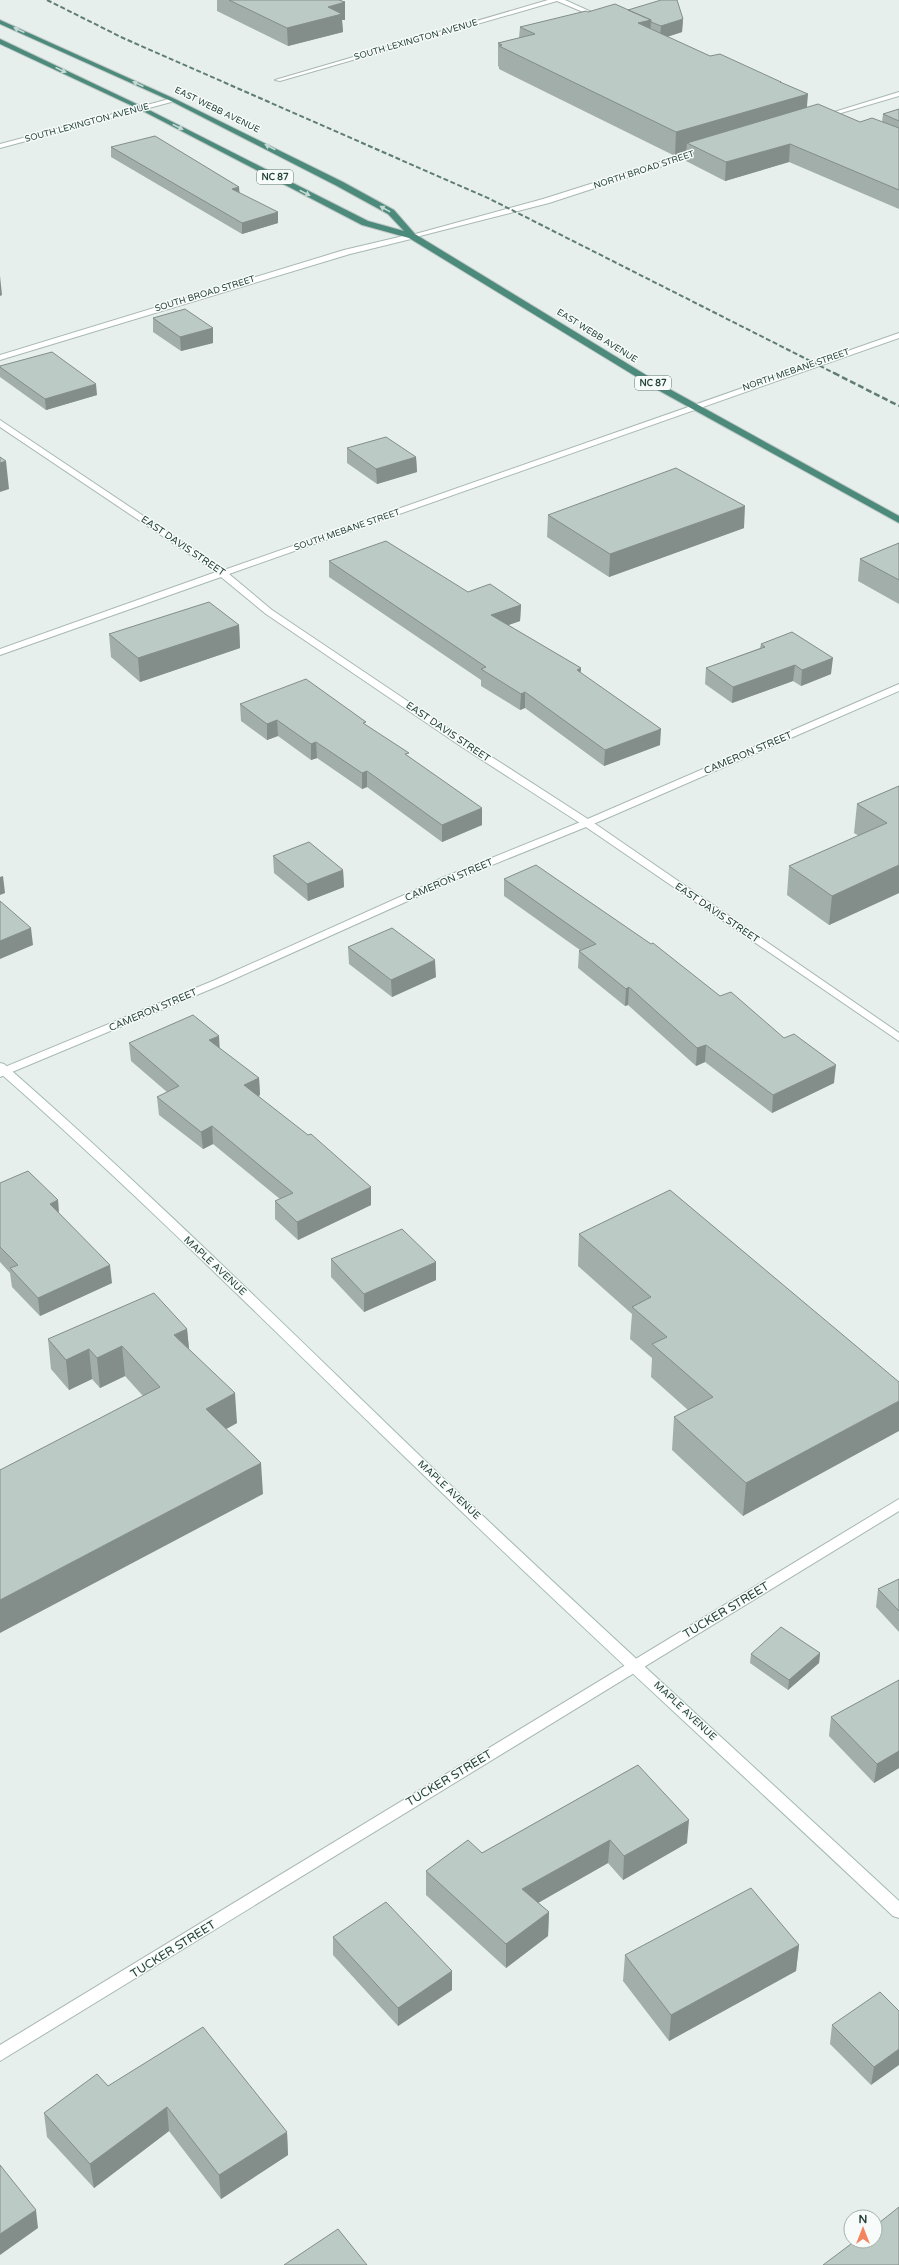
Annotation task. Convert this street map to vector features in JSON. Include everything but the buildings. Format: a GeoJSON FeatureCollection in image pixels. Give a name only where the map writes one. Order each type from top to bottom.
{"type":"FeatureCollection","features":[{"type":"Feature","properties":{"kind":"highway","name":"EAST WEBB AVENUE"},"geometry":{"type":"LineString","coordinates":[[0,22],[174,100],[279,152],[391,212],[412,236]]}},
{"type":"Feature","properties":{"kind":"highway","name":"EAST WEBB AVENUE"},"geometry":{"type":"LineString","coordinates":[[0,41],[143,109],[364,223],[412,236],[694,406],[899,520]]}},
{"type":"Feature","properties":{"kind":"street","name":"SOUTH LEXINGTON AVENUE"},"geometry":{"type":"LineString","coordinates":[[278,80],[555,0]]}},
{"type":"Feature","properties":{"kind":"street"},"geometry":{"type":"LineString","coordinates":[[559,0],[609,21]]}},
{"type":"Feature","properties":{"kind":"street"},"geometry":{"type":"LineString","coordinates":[[814,119],[899,94]]}},
{"type":"Feature","properties":{"kind":"street","name":"SOUTH LEXINGTON AVENUE"},"geometry":{"type":"LineString","coordinates":[[0,146],[174,100]]}},
{"type":"Feature","properties":{"kind":"street"},"geometry":{"type":"LineString","coordinates":[[815,109],[842,120]]}},
{"type":"Feature","properties":{"kind":"street","name":"NORTH BROAD STREET"},"geometry":{"type":"LineString","coordinates":[[412,236],[546,201],[712,149]]}},
{"type":"Feature","properties":{"kind":"street","name":"SOUTH BROAD STREET"},"geometry":{"type":"LineString","coordinates":[[0,358],[347,252],[412,236]]}},
{"type":"Feature","properties":{"kind":"street","name":"NORTH MEBANE STREET"},"geometry":{"type":"LineString","coordinates":[[694,406],[899,335]]}},
{"type":"Feature","properties":{"kind":"street","name":"SOUTH MEBANE STREET"},"geometry":{"type":"LineString","coordinates":[[0,652],[224,574],[694,406]]}},
{"type":"Feature","properties":{"kind":"street","name":"EAST DAVIS STREET"},"geometry":{"type":"LineString","coordinates":[[0,423],[224,574],[269,612],[466,745],[587,823],[899,1038]]}},
{"type":"Feature","properties":{"kind":"street","name":"CAMERON STREET"},"geometry":{"type":"LineString","coordinates":[[1,1071],[219,982],[446,880],[587,823],[899,687]]}},
{"type":"Feature","properties":{"kind":"street","name":"MAPLE AVENUE"},"geometry":{"type":"LineString","coordinates":[[1,1071],[56,1116],[254,1302],[440,1483],[899,1911]]}},
{"type":"Feature","properties":{"kind":"street","name":"TUCKER STREET"},"geometry":{"type":"LineString","coordinates":[[0,2054],[161,1957],[294,1873],[899,1504]]}},
{"type":"Feature","properties":{"kind":"railway"},"geometry":{"type":"LineString","coordinates":[[47,0],[123,38],[490,199],[836,374]]}},
{"type":"Feature","properties":{"kind":"railway"},"geometry":{"type":"LineString","coordinates":[[834,373],[899,406]]}}]}
